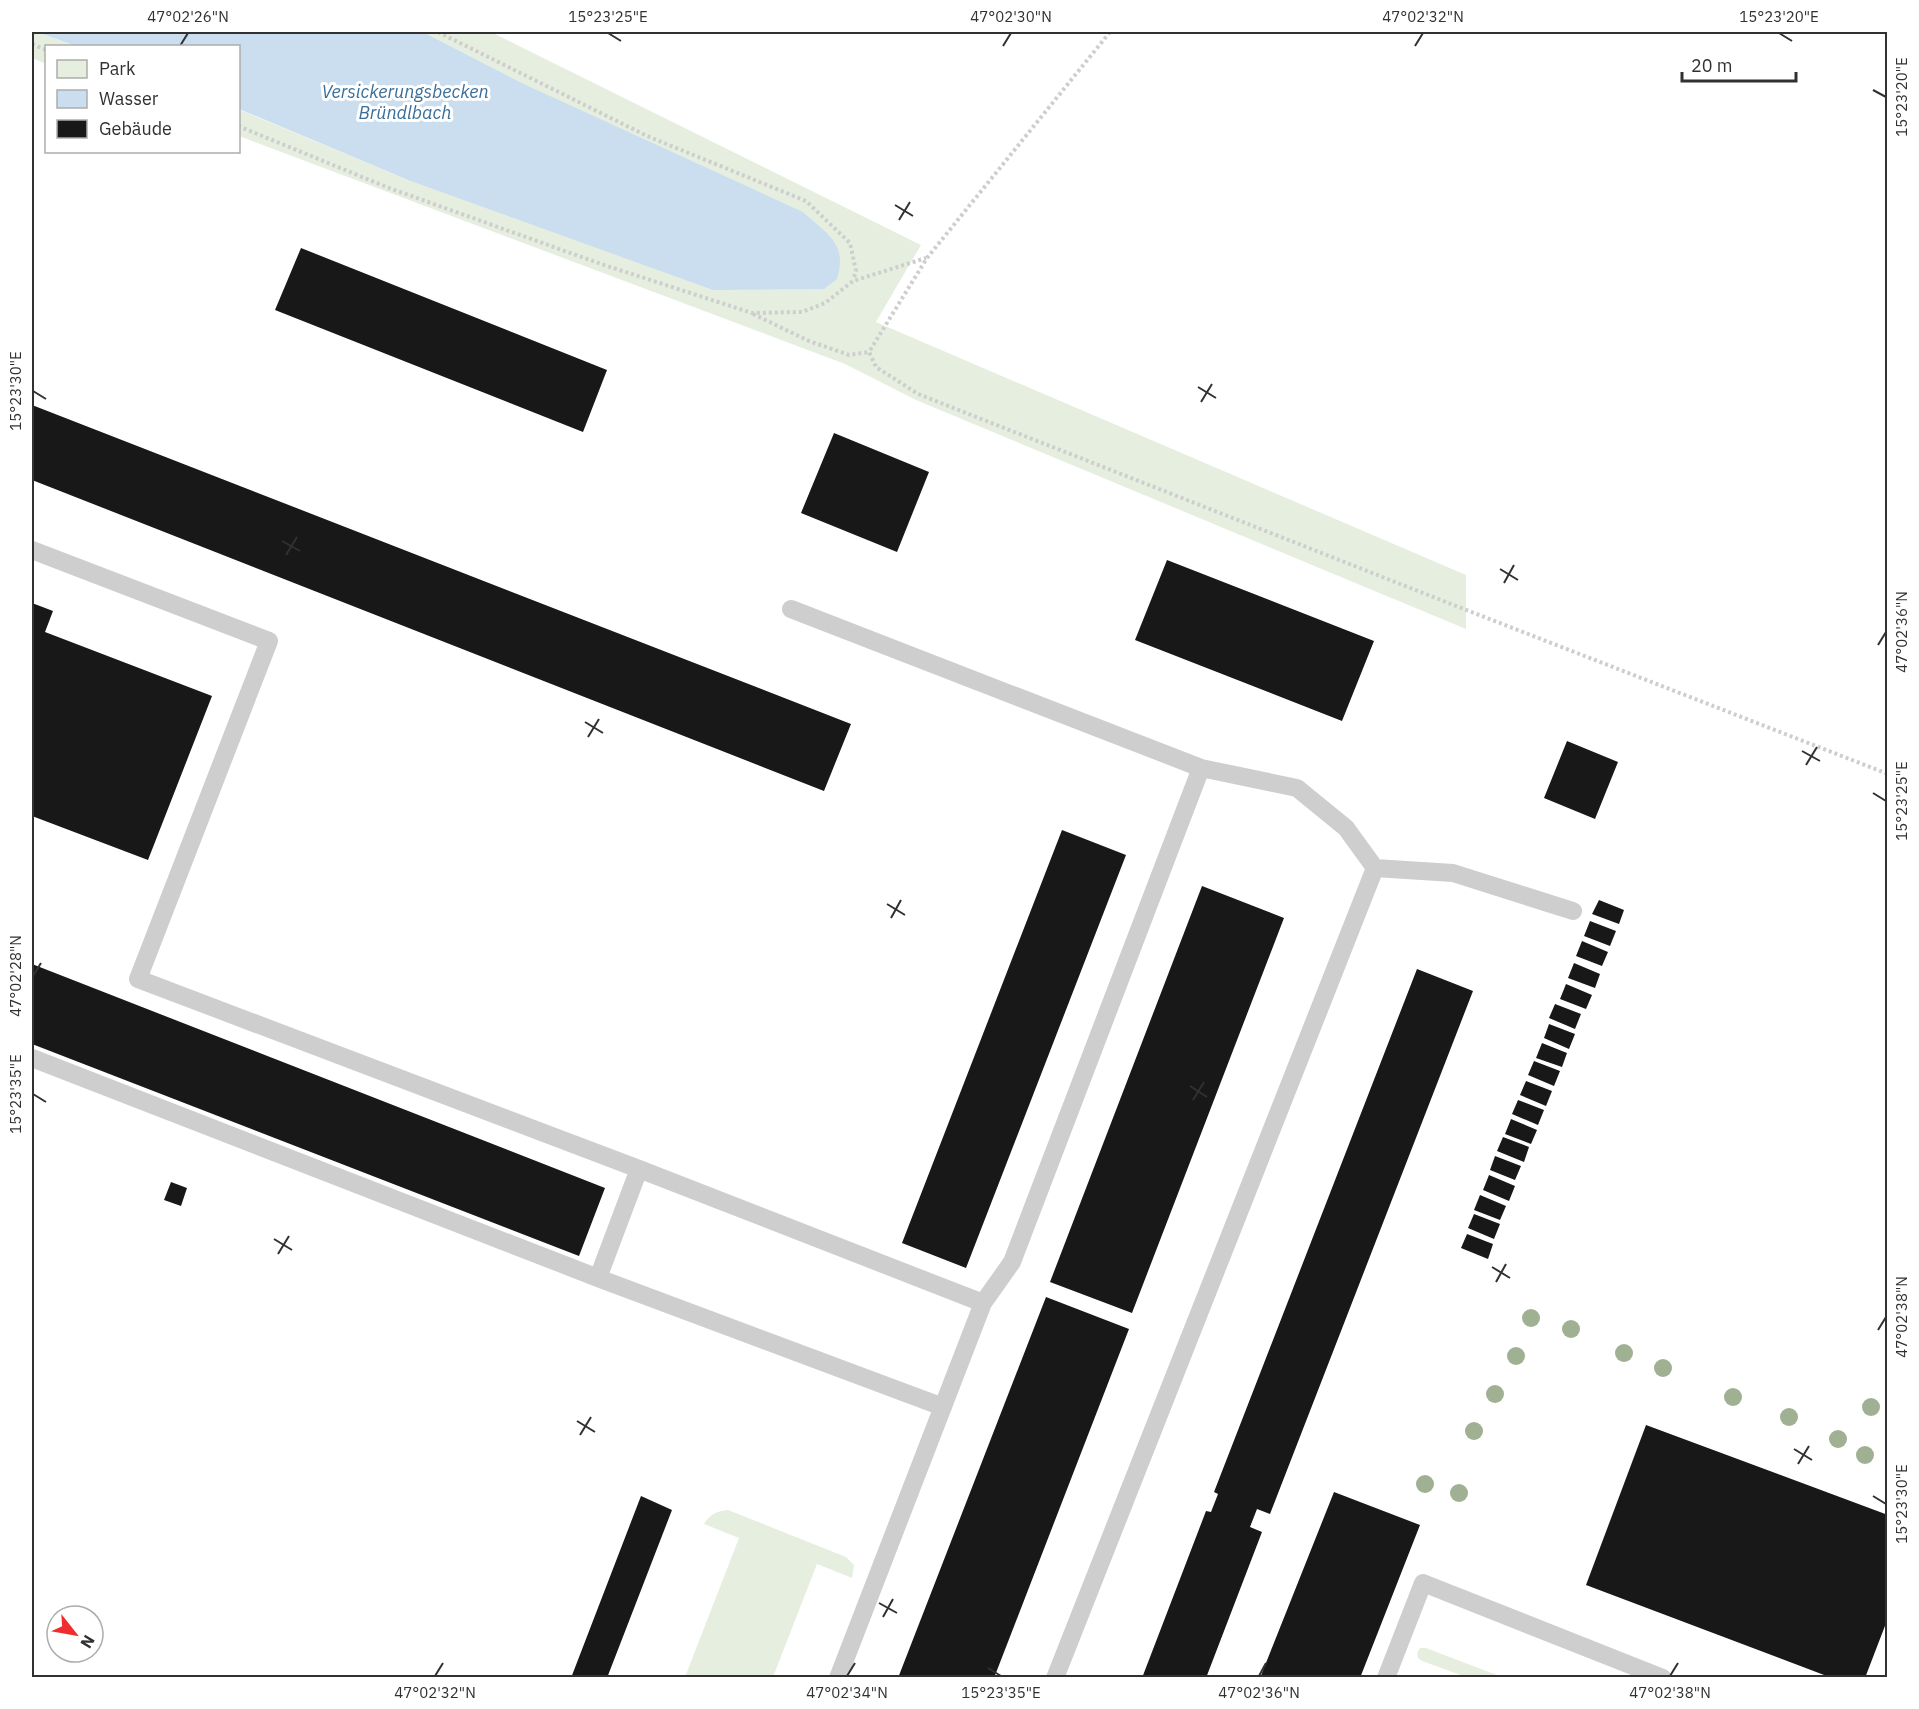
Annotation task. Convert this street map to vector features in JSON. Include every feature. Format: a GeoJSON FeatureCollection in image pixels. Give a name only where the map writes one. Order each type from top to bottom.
{"type":"FeatureCollection","features":[{"type":"Feature","properties":{"kind":"lane"},"geometry":{"type":"LineString","coordinates":[[32,550],[269,641],[138,979],[639,1169],[983,1303]]}},
{"type":"Feature","properties":{"kind":"lane"},"geometry":{"type":"LineString","coordinates":[[791,609],[1201,768],[1297,788],[1346,828],[1375,868]]}},
{"type":"Feature","properties":{"kind":"lane"},"geometry":{"type":"LineString","coordinates":[[838,1677],[983,1303],[1012,1262],[1201,768]]}},
{"type":"Feature","properties":{"kind":"lane"},"geometry":{"type":"LineString","coordinates":[[1375,868],[1453,873],[1573,911]]}},
{"type":"Feature","properties":{"kind":"lane"},"geometry":{"type":"LineString","coordinates":[[1055,1677],[1375,868]]}},
{"type":"Feature","properties":{"kind":"lane"},"geometry":{"type":"LineString","coordinates":[[32,1058],[598,1278],[943,1407]]}},
{"type":"Feature","properties":{"kind":"lane"},"geometry":{"type":"LineString","coordinates":[[598,1278],[639,1169]]}},
{"type":"Feature","properties":{"kind":"lane"},"geometry":{"type":"LineString","coordinates":[[1386,1677],[1423,1583],[1663,1677]]}},
{"type":"Feature","properties":{"kind":"path"},"geometry":{"type":"LineString","coordinates":[[438,32],[647,136],[806,201],[850,243],[856,271],[853,281]]}},
{"type":"Feature","properties":{"kind":"path"},"geometry":{"type":"LineString","coordinates":[[240,127],[389,188],[604,265],[752,313],[809,341],[849,355],[869,352],[927,258],[1110,32]]}},
{"type":"Feature","properties":{"kind":"path"},"geometry":{"type":"LineString","coordinates":[[752,313],[802,312],[825,303],[853,281],[927,258]]}},
{"type":"Feature","properties":{"kind":"path"},"geometry":{"type":"LineString","coordinates":[[869,352],[876,368],[918,394],[1887,774]]}},
{"type":"Feature","properties":{"kind":"green space"},"geometry":{"type":"Polygon","coordinates":[[[32,32],[73,45],[45,45],[45,64],[32,58],[32,32]]]}},
{"type":"Feature","properties":{"kind":"green space"},"geometry":{"type":"Polygon","coordinates":[[[423,32],[491,32],[921,245],[876,322],[1466,575],[1466,629],[916,400],[845,364],[240,136],[240,110],[408,180],[526,85],[423,32]]]}},
{"type":"Feature","properties":{"kind":"green space"},"geometry":{"type":"Polygon","coordinates":[[[728,1510],[846,1557],[854,1565],[852,1578],[817,1564],[773,1677],[685,1677],[739,1538],[704,1524],[714,1514],[728,1510]]]}},
{"type":"Feature","properties":{"kind":"green space"},"geometry":{"type":"Polygon","coordinates":[[[1420,1648],[1426,1648],[1502,1677],[1466,1677],[1422,1661],[1418,1658],[1417,1653],[1420,1648]]]}},
{"type":"Feature","properties":{"kind":"water","name":"Versickerungsbecken Bründlbach"},"geometry":{"type":"Polygon","coordinates":[[[37,32],[423,32],[526,85],[803,212],[833,240],[840,256],[837,279],[824,289],[713,290],[408,180],[240,109],[240,45],[73,45],[37,32]]]}},
{"type":"Feature","properties":{"kind":"building"},"geometry":{"type":"Polygon","coordinates":[[[301,248],[607,370],[583,432],[275,310],[301,248]]]}},
{"type":"Feature","properties":{"kind":"building"},"geometry":{"type":"Polygon","coordinates":[[[32,405],[851,724],[824,791],[32,480],[32,405]]]}},
{"type":"Feature","properties":{"kind":"building"},"geometry":{"type":"Polygon","coordinates":[[[834,433],[929,472],[897,552],[801,513],[834,433]]]}},
{"type":"Feature","properties":{"kind":"building"},"geometry":{"type":"Polygon","coordinates":[[[1167,560],[1374,641],[1342,721],[1135,640],[1167,560]]]}},
{"type":"Feature","properties":{"kind":"building"},"geometry":{"type":"Polygon","coordinates":[[[32,603],[53,611],[45,632],[212,696],[148,860],[32,816],[32,603]]]}},
{"type":"Feature","properties":{"kind":"building"},"geometry":{"type":"Polygon","coordinates":[[[1567,741],[1618,762],[1595,819],[1544,798],[1567,741]]]}},
{"type":"Feature","properties":{"kind":"building"},"geometry":{"type":"Polygon","coordinates":[[[1062,830],[1126,855],[966,1268],[902,1243],[1062,830]]]}},
{"type":"Feature","properties":{"kind":"building"},"geometry":{"type":"Polygon","coordinates":[[[1202,886],[1284,918],[1132,1313],[1050,1282],[1202,886]]]}},
{"type":"Feature","properties":{"kind":"building"},"geometry":{"type":"Polygon","coordinates":[[[1599,900],[1624,910],[1619,924],[1592,914],[1599,900]]]}},
{"type":"Feature","properties":{"kind":"building"},"geometry":{"type":"Polygon","coordinates":[[[1590,921],[1616,931],[1610,946],[1584,936],[1590,921]]]}},
{"type":"Feature","properties":{"kind":"building"},"geometry":{"type":"Polygon","coordinates":[[[1582,941],[1608,952],[1602,966],[1576,956],[1582,941]]]}},
{"type":"Feature","properties":{"kind":"building"},"geometry":{"type":"Polygon","coordinates":[[[1574,963],[1600,974],[1595,988],[1568,978],[1574,963]]]}},
{"type":"Feature","properties":{"kind":"building"},"geometry":{"type":"Polygon","coordinates":[[[32,964],[605,1188],[579,1256],[32,1044],[32,964]]]}},
{"type":"Feature","properties":{"kind":"building"},"geometry":{"type":"Polygon","coordinates":[[[1417,969],[1473,991],[1270,1514],[1257,1509],[1250,1527],[1262,1532],[1206,1678],[1142,1678],[1206,1511],[1211,1512],[1218,1494],[1214,1492],[1417,969]]]}},
{"type":"Feature","properties":{"kind":"building"},"geometry":{"type":"Polygon","coordinates":[[[1566,984],[1592,995],[1586,1009],[1560,999],[1566,984]]]}},
{"type":"Feature","properties":{"kind":"building"},"geometry":{"type":"Polygon","coordinates":[[[1555,1004],[1581,1014],[1575,1029],[1549,1018],[1555,1004]]]}},
{"type":"Feature","properties":{"kind":"building"},"geometry":{"type":"Polygon","coordinates":[[[1549,1024],[1575,1034],[1569,1049],[1544,1038],[1549,1024]]]}},
{"type":"Feature","properties":{"kind":"building"},"geometry":{"type":"Polygon","coordinates":[[[1542,1043],[1567,1053],[1562,1067],[1536,1058],[1542,1043]]]}},
{"type":"Feature","properties":{"kind":"building"},"geometry":{"type":"Polygon","coordinates":[[[1534,1061],[1560,1071],[1554,1086],[1528,1075],[1534,1061]]]}},
{"type":"Feature","properties":{"kind":"building"},"geometry":{"type":"Polygon","coordinates":[[[1526,1081],[1552,1091],[1546,1106],[1520,1095],[1526,1081]]]}},
{"type":"Feature","properties":{"kind":"building"},"geometry":{"type":"Polygon","coordinates":[[[1518,1100],[1544,1110],[1538,1125],[1512,1114],[1518,1100]]]}},
{"type":"Feature","properties":{"kind":"building"},"geometry":{"type":"Polygon","coordinates":[[[1511,1119],[1537,1130],[1531,1144],[1505,1134],[1511,1119]]]}},
{"type":"Feature","properties":{"kind":"building"},"geometry":{"type":"Polygon","coordinates":[[[1503,1137],[1529,1147],[1524,1162],[1497,1151],[1503,1137]]]}},
{"type":"Feature","properties":{"kind":"building"},"geometry":{"type":"Polygon","coordinates":[[[1495,1156],[1521,1166],[1515,1180],[1490,1170],[1495,1156]]]}},
{"type":"Feature","properties":{"kind":"building"},"geometry":{"type":"Polygon","coordinates":[[[1489,1175],[1515,1186],[1509,1201],[1483,1190],[1489,1175]]]}},
{"type":"Feature","properties":{"kind":"building"},"geometry":{"type":"Polygon","coordinates":[[[171,1182],[187,1188],[181,1206],[164,1200],[171,1182]]]}},
{"type":"Feature","properties":{"kind":"building"},"geometry":{"type":"Polygon","coordinates":[[[1480,1195],[1506,1206],[1500,1220],[1474,1210],[1480,1195]]]}},
{"type":"Feature","properties":{"kind":"building"},"geometry":{"type":"Polygon","coordinates":[[[1474,1214],[1500,1224],[1494,1239],[1468,1228],[1474,1214]]]}},
{"type":"Feature","properties":{"kind":"building"},"geometry":{"type":"Polygon","coordinates":[[[1467,1234],[1493,1244],[1488,1259],[1461,1248],[1467,1234]]]}},
{"type":"Feature","properties":{"kind":"building"},"geometry":{"type":"Polygon","coordinates":[[[1046,1297],[1129,1329],[994,1678],[898,1678],[1046,1297]]]}},
{"type":"Feature","properties":{"kind":"building"},"geometry":{"type":"Polygon","coordinates":[[[1646,1425],[1888,1515],[1888,1618],[1865,1678],[1832,1678],[1586,1585],[1646,1425]]]}},
{"type":"Feature","properties":{"kind":"building"},"geometry":{"type":"Polygon","coordinates":[[[1334,1492],[1420,1525],[1360,1678],[1260,1678],[1334,1492]]]}},
{"type":"Feature","properties":{"kind":"building"},"geometry":{"type":"Polygon","coordinates":[[[641,1496],[672,1510],[607,1678],[571,1678],[641,1496]]]}}]}
